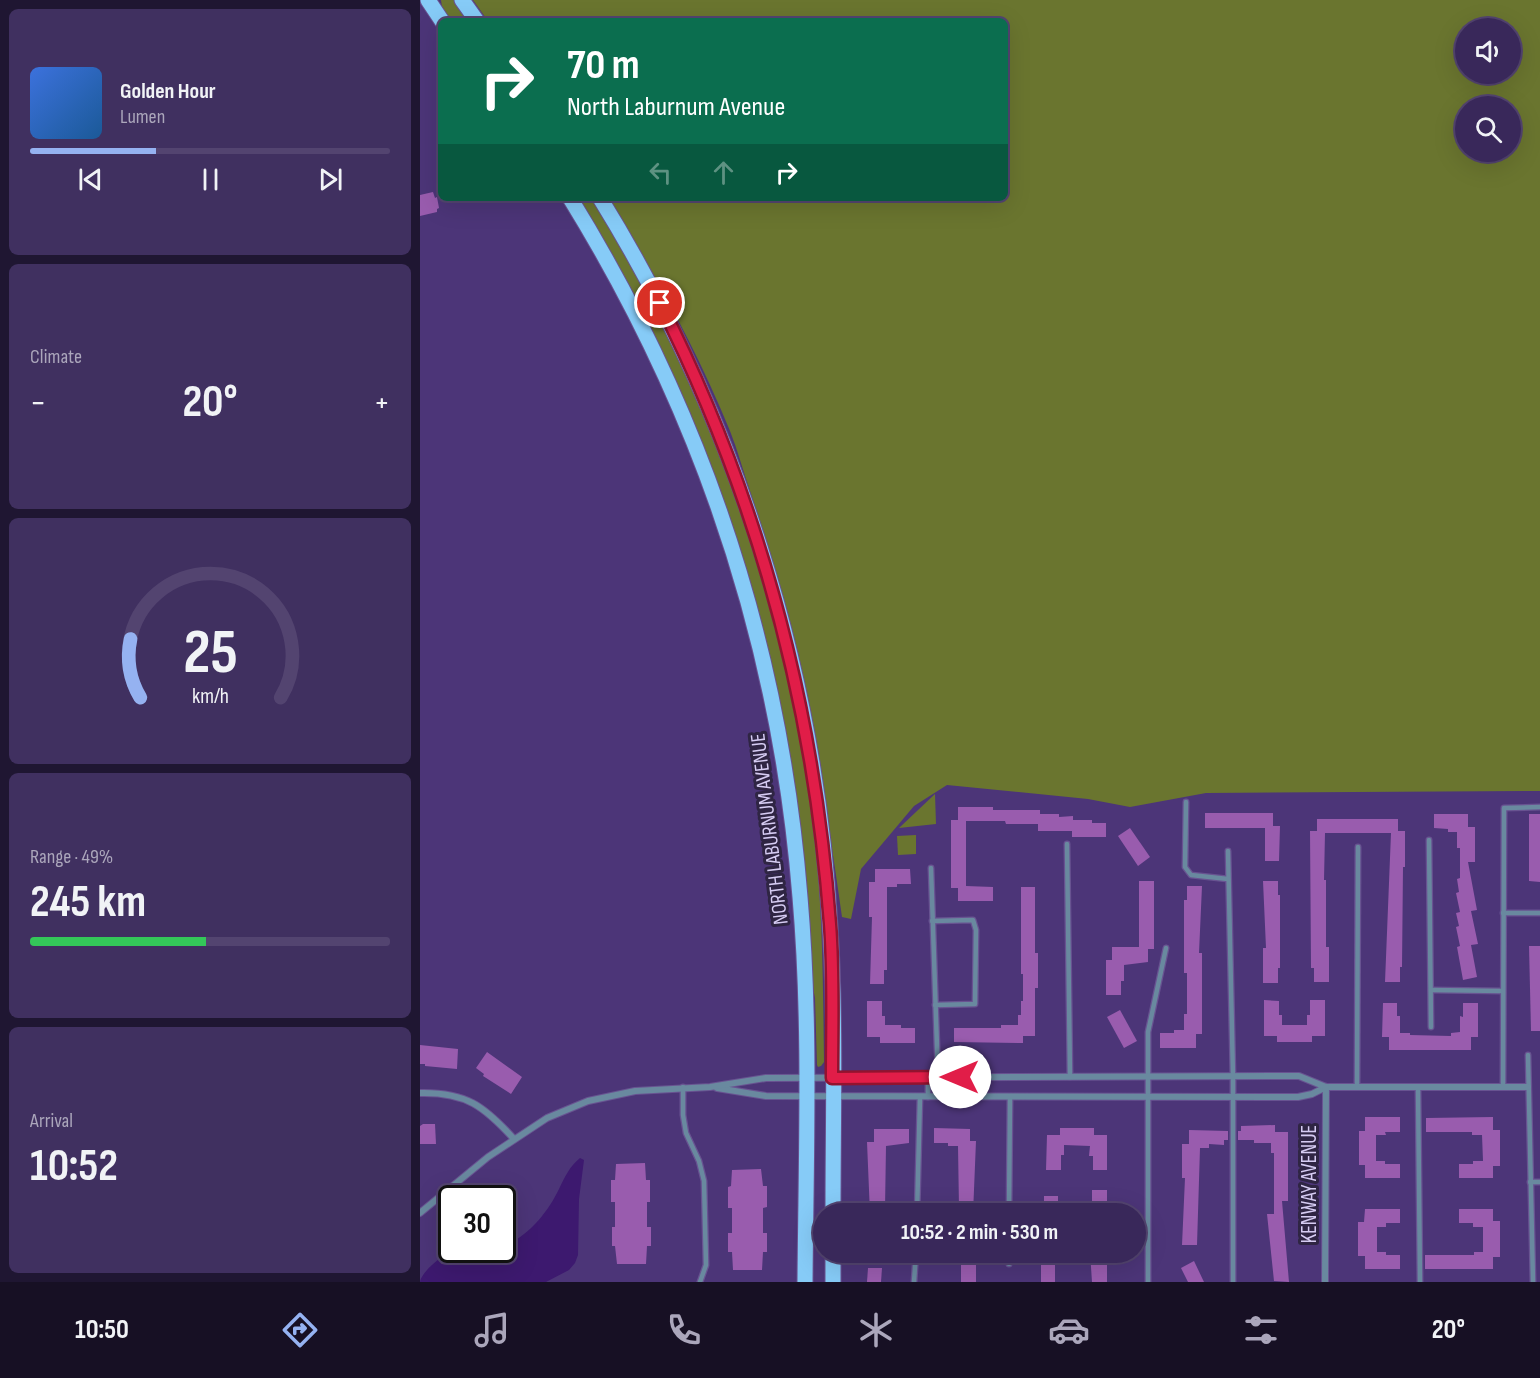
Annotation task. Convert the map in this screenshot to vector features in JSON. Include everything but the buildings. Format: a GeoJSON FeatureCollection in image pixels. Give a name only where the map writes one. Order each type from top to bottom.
{"type":"FeatureCollection","features":[{"type":"Feature","properties":{"kind":"main road"},"geometry":{"type":"LineString","coordinates":[[428,0],[440,18]]}},
{"type":"Feature","properties":{"kind":"main road"},"geometry":{"type":"LineString","coordinates":[[462,0],[475,18]]}},
{"type":"Feature","properties":{"kind":"main road","name":"NORTH LABURNUM AVENUE"},"geometry":{"type":"LineString","coordinates":[[572,201],[622,288],[678,403],[721,513],[749,603],[776,719],[794,834],[803,949],[806,1078],[805,1282]]}},
{"type":"Feature","properties":{"kind":"main road"},"geometry":{"type":"LineString","coordinates":[[602,201],[651,286],[698,382],[744,498],[774,592],[801,705],[821,827],[830,925],[833,1203]]}},
{"type":"Feature","properties":{"kind":"main road"},"geometry":{"type":"LineString","coordinates":[[833,1263],[833,1282]]}},
{"type":"Feature","properties":{"kind":"street"},"geometry":{"type":"LineString","coordinates":[[420,1213],[514,1139],[547,1118],[588,1101],[635,1090],[710,1087],[766,1078],[928,1077],[1299,1076],[1326,1087],[1528,1087]]}},
{"type":"Feature","properties":{"kind":"street"},"geometry":{"type":"LineString","coordinates":[[710,1087],[766,1096],[928,1097],[1298,1097],[1312,1094],[1326,1087]]}},
{"type":"Feature","properties":{"kind":"street","name":"KENWAY AVENUE"},"geometry":{"type":"LineString","coordinates":[[1325,1282],[1326,1087]]}},
{"type":"Feature","properties":{"kind":"street"},"geometry":{"type":"LineString","coordinates":[[420,1094],[439,1094],[472,1102],[487,1111],[514,1139]]}},
{"type":"Feature","properties":{"kind":"lane"},"geometry":{"type":"LineString","coordinates":[[1185,802],[1185,867],[1191,875],[1228,879]]}},
{"type":"Feature","properties":{"kind":"lane"},"geometry":{"type":"LineString","coordinates":[[1503,1087],[1504,808],[1540,807]]}},
{"type":"Feature","properties":{"kind":"lane"},"geometry":{"type":"LineString","coordinates":[[1429,840],[1431,1027]]}},
{"type":"Feature","properties":{"kind":"lane"},"geometry":{"type":"LineString","coordinates":[[1067,844],[1070,1077]]}},
{"type":"Feature","properties":{"kind":"lane"},"geometry":{"type":"LineString","coordinates":[[1357,1087],[1358,847]]}},
{"type":"Feature","properties":{"kind":"lane"},"geometry":{"type":"LineString","coordinates":[[1228,851],[1233,1077],[1233,1282]]}},
{"type":"Feature","properties":{"kind":"lane"},"geometry":{"type":"LineString","coordinates":[[931,868],[938,1077]]}},
{"type":"Feature","properties":{"kind":"lane"},"geometry":{"type":"LineString","coordinates":[[1503,913],[1540,913]]}},
{"type":"Feature","properties":{"kind":"lane"},"geometry":{"type":"LineString","coordinates":[[932,921],[973,920],[976,930],[975,1004],[935,1005]]}},
{"type":"Feature","properties":{"kind":"lane"},"geometry":{"type":"LineString","coordinates":[[1148,1282],[1148,1032],[1166,948]]}},
{"type":"Feature","properties":{"kind":"lane"},"geometry":{"type":"LineString","coordinates":[[1431,990],[1502,991]]}},
{"type":"Feature","properties":{"kind":"lane"},"geometry":{"type":"LineString","coordinates":[[1528,1054],[1533,1282]]}},
{"type":"Feature","properties":{"kind":"lane"},"geometry":{"type":"LineString","coordinates":[[928,1077],[928,1097]]}},
{"type":"Feature","properties":{"kind":"lane"},"geometry":{"type":"LineString","coordinates":[[683,1087],[683,1115],[686,1133],[699,1161],[704,1181],[706,1265],[700,1282]]}},
{"type":"Feature","properties":{"kind":"lane"},"geometry":{"type":"LineString","coordinates":[[1418,1087],[1420,1282]]}},
{"type":"Feature","properties":{"kind":"lane"},"geometry":{"type":"LineString","coordinates":[[917,1203],[920,1096]]}},
{"type":"Feature","properties":{"kind":"lane"},"geometry":{"type":"LineString","coordinates":[[1009,1203],[1010,1097]]}},
{"type":"Feature","properties":{"kind":"lane"},"geometry":{"type":"LineString","coordinates":[[1530,1182],[1540,1182]]}},
{"type":"Feature","properties":{"kind":"lane"},"geometry":{"type":"LineString","coordinates":[[914,1282],[915,1263]]}},
{"type":"Feature","properties":{"kind":"green space"},"geometry":{"type":"Polygon","coordinates":[[[441,0],[454,0],[467,18],[450,18],[442,7],[441,0]]]}},
{"type":"Feature","properties":{"kind":"green space"},"geometry":{"type":"Polygon","coordinates":[[[473,0],[1540,0],[1540,791],[1206,793],[1130,807],[1088,799],[947,785],[914,806],[861,869],[851,919],[842,917],[826,809],[806,702],[767,543],[730,431],[689,341],[658,283],[609,201],[1008,201],[1008,18],[486,18],[473,0]]]}},
{"type":"Feature","properties":{"kind":"green space"},"geometry":{"type":"Polygon","coordinates":[[[579,201],[595,201],[672,342],[725,462],[766,588],[797,717],[816,848],[821,928],[824,1062],[818,1067],[815,998],[810,973],[777,699],[749,582],[713,472],[664,359],[579,201]]]}},
{"type":"Feature","properties":{"kind":"green space"},"geometry":{"type":"Polygon","coordinates":[[[935,794],[936,824],[899,828],[935,794]]]}},
{"type":"Feature","properties":{"kind":"green space"},"geometry":{"type":"Polygon","coordinates":[[[916,835],[916,854],[898,855],[897,836],[916,835]]]}},
{"type":"Feature","properties":{"kind":"shaded area"},"geometry":{"type":"Polygon","coordinates":[[[580,1158],[584,1160],[579,1199],[578,1255],[569,1270],[546,1282],[420,1282],[429,1268],[438,1260],[438,1263],[516,1263],[516,1240],[543,1215],[573,1165],[580,1158]]]}},
{"type":"Feature","properties":{"kind":"route"},"geometry":{"type":"LineString","coordinates":[[660,303],[723,440],[774,592],[787,641],[801,705],[821,827],[830,925],[832,1078],[960,1077]]}}]}
